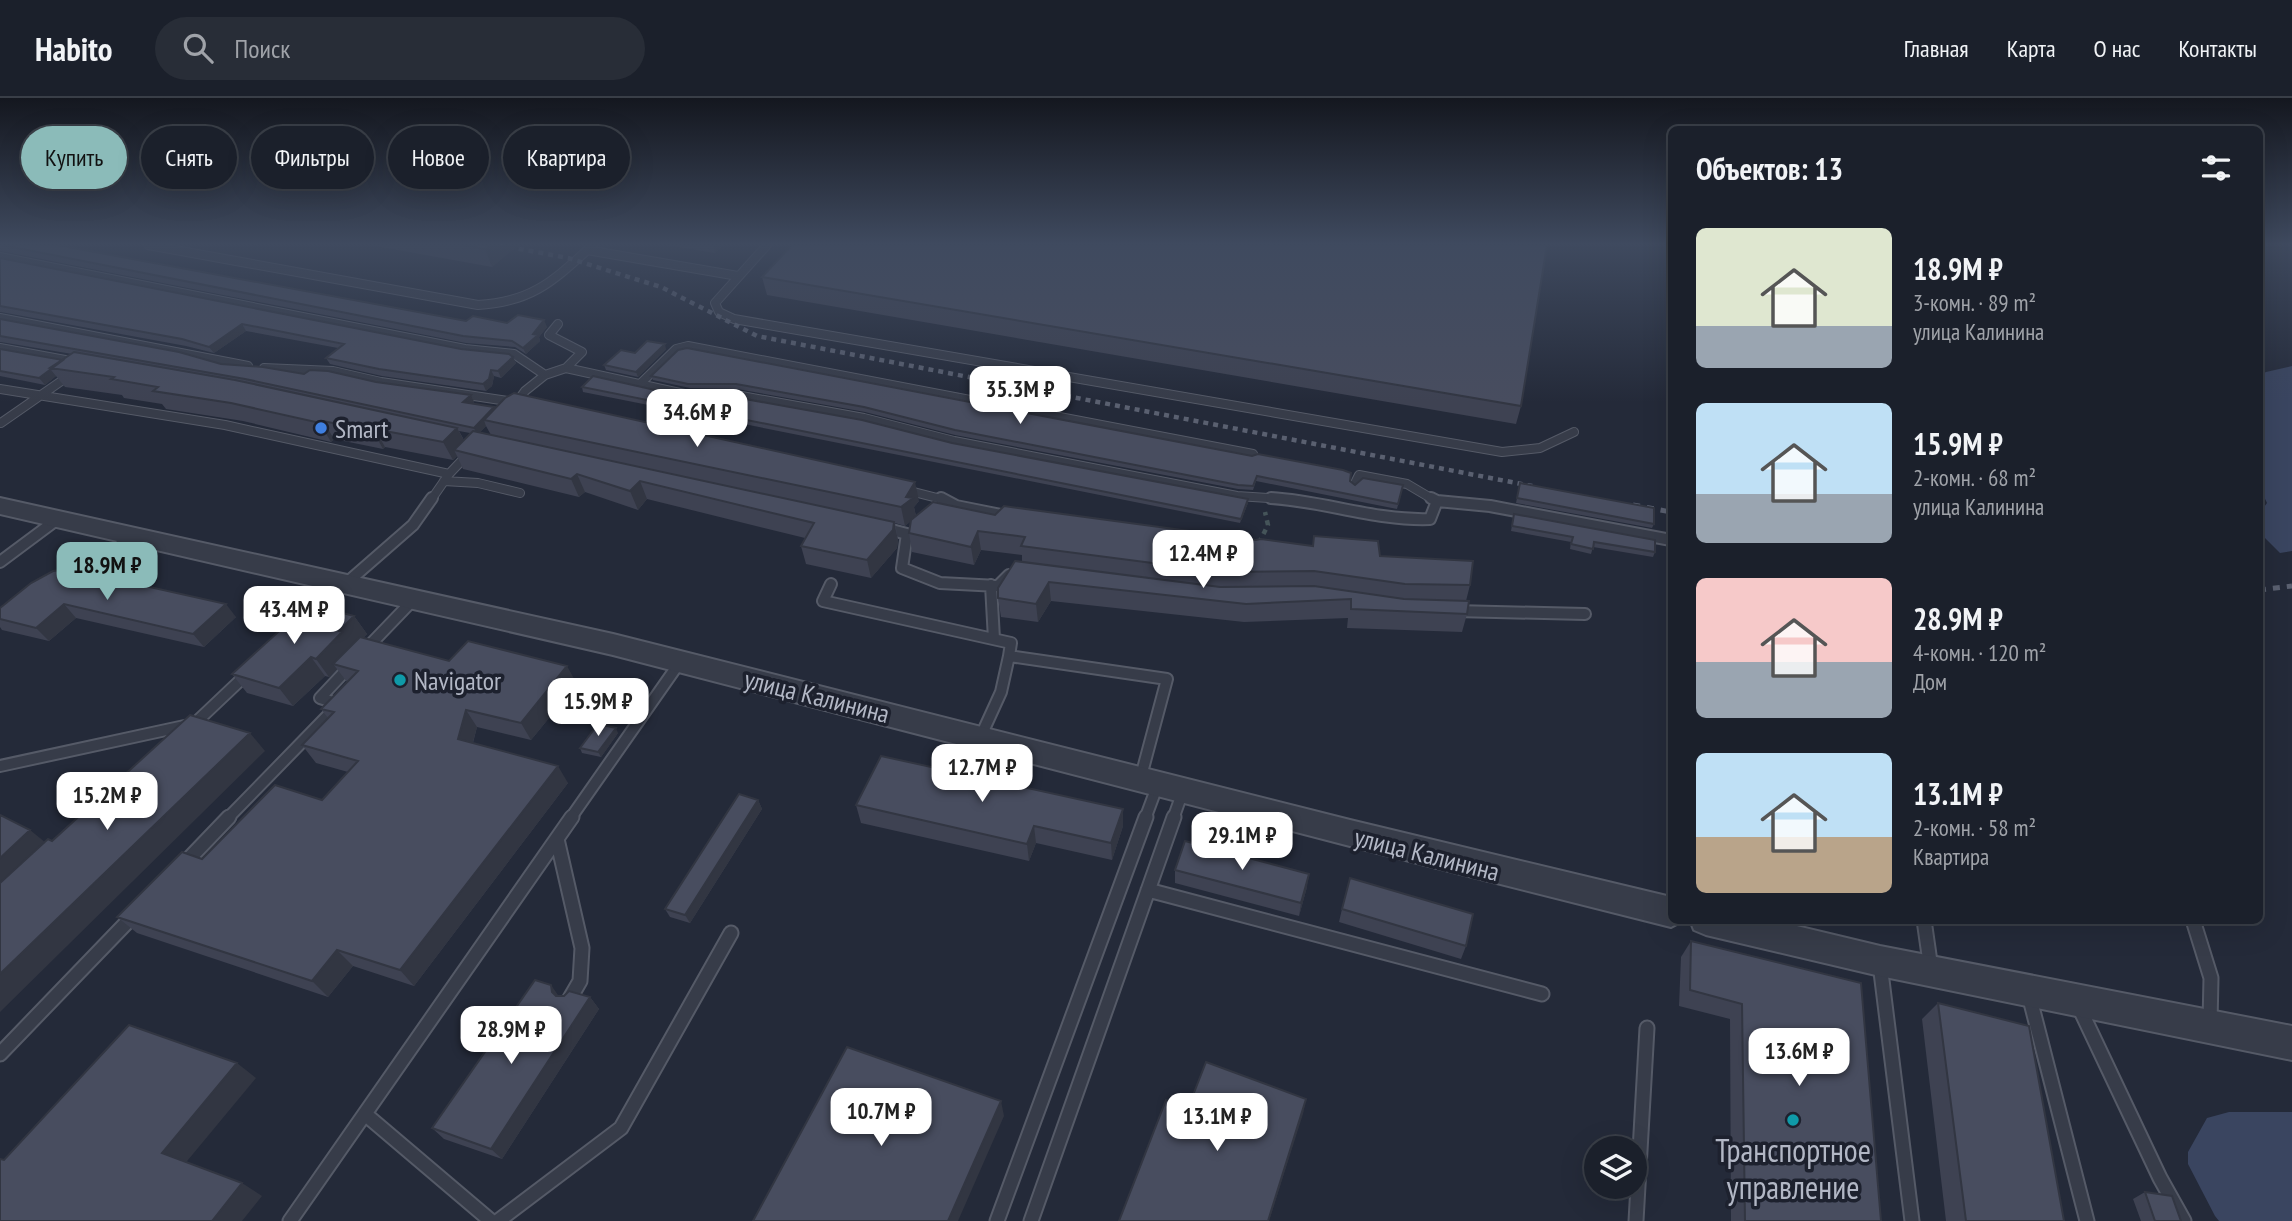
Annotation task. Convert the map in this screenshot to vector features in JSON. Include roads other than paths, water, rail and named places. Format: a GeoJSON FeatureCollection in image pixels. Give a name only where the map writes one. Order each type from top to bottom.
{"type":"FeatureCollection","features":[{"type":"Feature","properties":{"kind":"street","name":"улица Калинина"},"geometry":{"type":"LineString","coordinates":[[0,506],[345,581],[680,662],[1420,853],[1668,911]]}},
{"type":"Feature","properties":{"kind":"street"},"geometry":{"type":"LineString","coordinates":[[1723,924],[1931,972],[2292,1043]]}},
{"type":"Feature","properties":{"kind":"lane"},"geometry":{"type":"LineString","coordinates":[[204,297],[465,349],[514,354],[545,374]]}},
{"type":"Feature","properties":{"kind":"lane"},"geometry":{"type":"LineString","coordinates":[[436,297],[478,305],[502,305],[528,297]]}},
{"type":"Feature","properties":{"kind":"lane"},"geometry":{"type":"LineString","coordinates":[[720,297],[715,303],[719,312],[734,319],[1502,452],[1529,453],[1555,444],[1574,432]]}},
{"type":"Feature","properties":{"kind":"lane"},"geometry":{"type":"LineString","coordinates":[[0,318],[185,352],[227,364],[288,370],[333,370],[381,382],[531,405]]}},
{"type":"Feature","properties":{"kind":"lane"},"geometry":{"type":"LineString","coordinates":[[558,324],[549,335],[582,352],[566,368]]}},
{"type":"Feature","properties":{"kind":"lane"},"geometry":{"type":"LineString","coordinates":[[639,384],[676,349],[688,346],[1254,454]]}},
{"type":"Feature","properties":{"kind":"lane"},"geometry":{"type":"LineString","coordinates":[[0,348],[87,363],[0,423]]}},
{"type":"Feature","properties":{"kind":"lane"},"geometry":{"type":"LineString","coordinates":[[509,412],[525,391],[545,374],[566,368],[689,395],[736,395],[851,416],[954,441],[1237,496],[1294,499],[1407,520],[1430,519],[1437,501]]}},
{"type":"Feature","properties":{"kind":"lane"},"geometry":{"type":"LineString","coordinates":[[0,388],[225,425],[520,493]]}},
{"type":"Feature","properties":{"kind":"lane"},"geometry":{"type":"LineString","coordinates":[[306,619],[345,581],[413,525],[447,477],[473,449]]}},
{"type":"Feature","properties":{"kind":"lane"},"geometry":{"type":"LineString","coordinates":[[1355,483],[1359,475],[1407,484],[1437,501],[1490,506],[1668,539]]}},
{"type":"Feature","properties":{"kind":"lane"},"geometry":{"type":"LineString","coordinates":[[902,489],[942,498],[956,506],[1018,518]]}},
{"type":"Feature","properties":{"kind":"lane"},"geometry":{"type":"LineString","coordinates":[[945,509],[956,506]]}},
{"type":"Feature","properties":{"kind":"lane"},"geometry":{"type":"LineString","coordinates":[[0,562],[59,519]]}},
{"type":"Feature","properties":{"kind":"lane"},"geometry":{"type":"LineString","coordinates":[[867,525],[907,534]]}},
{"type":"Feature","properties":{"kind":"lane"},"geometry":{"type":"LineString","coordinates":[[916,527],[907,534],[902,568],[940,583],[998,586],[1014,571]]}},
{"type":"Feature","properties":{"kind":"lane"},"geometry":{"type":"LineString","coordinates":[[62,577],[79,575],[134,535]]}},
{"type":"Feature","properties":{"kind":"lane"},"geometry":{"type":"LineString","coordinates":[[831,584],[823,601],[1011,643],[1001,692],[980,738]]}},
{"type":"Feature","properties":{"kind":"lane"},"geometry":{"type":"LineString","coordinates":[[991,585],[994,639]]}},
{"type":"Feature","properties":{"kind":"lane"},"geometry":{"type":"LineString","coordinates":[[174,874],[339,704],[320,698],[415,598]]}},
{"type":"Feature","properties":{"kind":"lane"},"geometry":{"type":"LineString","coordinates":[[1440,611],[1585,614]]}},
{"type":"Feature","properties":{"kind":"lane"},"geometry":{"type":"LineString","coordinates":[[1009,656],[1167,678],[1160,785],[1148,890],[1031,1221]]}},
{"type":"Feature","properties":{"kind":"lane"},"geometry":{"type":"LineString","coordinates":[[290,1221],[680,662]]}},
{"type":"Feature","properties":{"kind":"lane"},"geometry":{"type":"LineString","coordinates":[[176,742],[256,667]]}},
{"type":"Feature","properties":{"kind":"lane"},"geometry":{"type":"LineString","coordinates":[[0,766],[196,723]]}},
{"type":"Feature","properties":{"kind":"lane"},"geometry":{"type":"LineString","coordinates":[[997,1221],[1160,785]]}},
{"type":"Feature","properties":{"kind":"lane"},"geometry":{"type":"LineString","coordinates":[[557,839],[582,948],[580,981],[569,1000]]}},
{"type":"Feature","properties":{"kind":"lane"},"geometry":{"type":"LineString","coordinates":[[1148,890],[1542,994]]}},
{"type":"Feature","properties":{"kind":"lane"},"geometry":{"type":"LineString","coordinates":[[0,1054],[145,904]]}},
{"type":"Feature","properties":{"kind":"lane"},"geometry":{"type":"LineString","coordinates":[[1925,924],[1931,972]]}},
{"type":"Feature","properties":{"kind":"lane"},"geometry":{"type":"LineString","coordinates":[[2194,924],[2211,978],[2210,1027]]}},
{"type":"Feature","properties":{"kind":"lane"},"geometry":{"type":"LineString","coordinates":[[498,1221],[621,1128],[731,933]]}},
{"type":"Feature","properties":{"kind":"lane"},"geometry":{"type":"LineString","coordinates":[[1880,961],[1912,1221]]}},
{"type":"Feature","properties":{"kind":"lane"},"geometry":{"type":"LineString","coordinates":[[2029,992],[2087,1221]]}},
{"type":"Feature","properties":{"kind":"lane"},"geometry":{"type":"LineString","coordinates":[[2076,1001],[2183,1221]]}},
{"type":"Feature","properties":{"kind":"lane"},"geometry":{"type":"LineString","coordinates":[[1636,1221],[1647,1028]]}},
{"type":"Feature","properties":{"kind":"lane"},"geometry":{"type":"LineString","coordinates":[[365,1114],[491,1221]]}},
{"type":"Feature","properties":{"kind":"water"},"geometry":{"type":"Polygon","coordinates":[[[2292,366],[2292,551],[2280,553],[2263,536],[2263,508],[2267,503],[2263,494],[2263,374],[2292,366]]]}},
{"type":"Feature","properties":{"kind":"water"},"geometry":{"type":"Polygon","coordinates":[[[2229,1112],[2292,1112],[2292,1221],[2219,1221],[2215,1216],[2188,1164],[2188,1152],[2207,1118],[2229,1112]]]}},
{"type":"Feature","properties":{"kind":"railway"},"geometry":{"type":"LineString","coordinates":[[681,297],[757,336],[1537,487]]}},
{"type":"Feature","properties":{"kind":"railway"},"geometry":{"type":"LineString","coordinates":[[1633,505],[1668,511]]}},
{"type":"Feature","properties":{"kind":"railway"},"geometry":{"type":"LineString","coordinates":[[2263,590],[2292,586]]}},
{"type":"Feature","properties":{"kind":"place","name":"Smart"},"geometry":{"type":"Point","coordinates":[321,428]}},
{"type":"Feature","properties":{"kind":"place","name":"Navigator"},"geometry":{"type":"Point","coordinates":[400,680]}},
{"type":"Feature","properties":{"kind":"place","name":"Транспортное управление"},"geometry":{"type":"Point","coordinates":[1793,1120]}}]}
